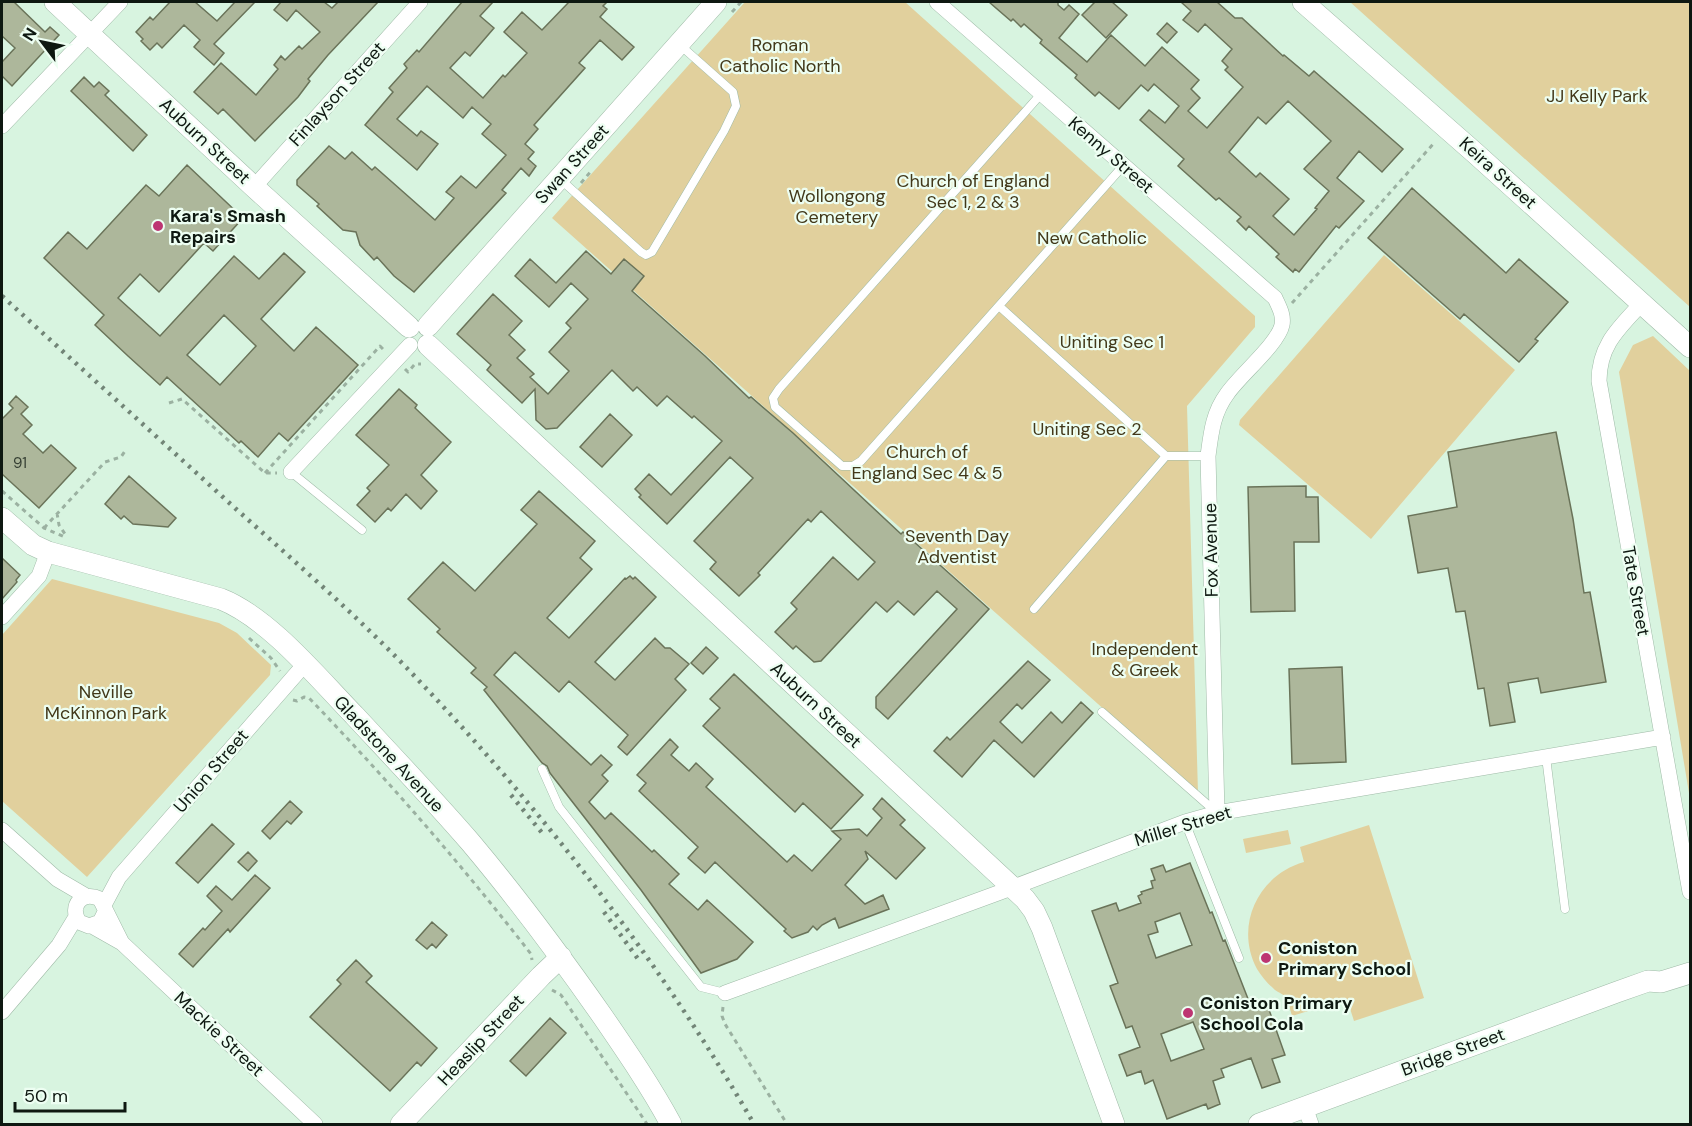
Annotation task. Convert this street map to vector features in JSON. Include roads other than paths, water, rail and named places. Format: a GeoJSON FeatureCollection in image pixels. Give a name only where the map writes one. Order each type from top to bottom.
{"type":"FeatureCollection","features":[{"type":"Feature","properties":{"kind":"street","name":"Auburn Street"},"geometry":{"type":"LineString","coordinates":[[55,2],[419,336],[1013,888],[1034,911],[1042,928],[1114,1125]]}},
{"type":"Feature","properties":{"kind":"street"},"geometry":{"type":"LineString","coordinates":[[2,126],[120,2]]}},
{"type":"Feature","properties":{"kind":"street","name":"Finlayson Street"},"geometry":{"type":"LineString","coordinates":[[254,187],[420,2]]}},
{"type":"Feature","properties":{"kind":"street","name":"Swan Street"},"geometry":{"type":"LineString","coordinates":[[291,472],[419,336],[716,2]]}},
{"type":"Feature","properties":{"kind":"street","name":"Kenny Street"},"geometry":{"type":"LineString","coordinates":[[937,2],[1275,298],[1281,311]]}},
{"type":"Feature","properties":{"kind":"street","name":"Keira Street"},"geometry":{"type":"LineString","coordinates":[[1303,2],[1690,347]]}},
{"type":"Feature","properties":{"kind":"street","name":"Tate Street"},"geometry":{"type":"LineString","coordinates":[[1642,303],[1609,342],[1602,355],[1599,381],[1690,892]]}},
{"type":"Feature","properties":{"kind":"street","name":"Fox Avenue"},"geometry":{"type":"LineString","coordinates":[[1217,813],[1208,456],[1215,414],[1227,394],[1274,339],[1282,325],[1281,311]]}},
{"type":"Feature","properties":{"kind":"street","name":"Gladstone Avenue"},"geometry":{"type":"LineString","coordinates":[[2,518],[33,545],[48,552],[233,604],[255,617],[304,665],[463,833],[561,957],[652,1089],[671,1125]]}},
{"type":"Feature","properties":{"kind":"street"},"geometry":{"type":"LineString","coordinates":[[2,617],[39,576],[48,552]]}},
{"type":"Feature","properties":{"kind":"street","name":"Union Street"},"geometry":{"type":"LineString","coordinates":[[97,902],[304,665]]}},
{"type":"Feature","properties":{"kind":"street","name":"Miller Street"},"geometry":{"type":"LineString","coordinates":[[725,993],[1013,888],[1185,822],[1217,813],[1662,737]]}},
{"type":"Feature","properties":{"kind":"street"},"geometry":{"type":"LineString","coordinates":[[2,830],[57,879],[97,902],[122,943]]}},
{"type":"Feature","properties":{"kind":"street"},"geometry":{"type":"LineString","coordinates":[[57,879],[79,922],[122,943]]}},
{"type":"Feature","properties":{"kind":"street"},"geometry":{"type":"LineString","coordinates":[[2,1012],[59,945],[75,913],[78,901],[97,902]]}},
{"type":"Feature","properties":{"kind":"street"},"geometry":{"type":"LineString","coordinates":[[59,945],[100,922],[97,902]]}},
{"type":"Feature","properties":{"kind":"street","name":"Mackie Street"},"geometry":{"type":"LineString","coordinates":[[122,943],[315,1125]]}},
{"type":"Feature","properties":{"kind":"street","name":"Heaslip Street"},"geometry":{"type":"LineString","coordinates":[[401,1125],[561,957]]}},
{"type":"Feature","properties":{"kind":"street","name":"Bridge Street"},"geometry":{"type":"LineString","coordinates":[[1648,981],[1657,971],[1690,958]]}},
{"type":"Feature","properties":{"kind":"street","name":"Bridge Street"},"geometry":{"type":"LineString","coordinates":[[1259,1125],[1308,1116],[1648,981],[1661,982],[1690,973]]}},
{"type":"Feature","properties":{"kind":"lane"},"geometry":{"type":"LineString","coordinates":[[559,179],[641,252],[646,255],[652,252],[724,131],[736,106],[733,92],[679,44]]}},
{"type":"Feature","properties":{"kind":"lane"},"geometry":{"type":"LineString","coordinates":[[1041,94],[778,389],[773,398],[775,407],[842,466],[853,466],[861,461],[1123,166]]}},
{"type":"Feature","properties":{"kind":"lane"},"geometry":{"type":"LineString","coordinates":[[999,306],[1166,456],[1208,456]]}},
{"type":"Feature","properties":{"kind":"lane"},"geometry":{"type":"LineString","coordinates":[[1034,609],[1166,456]]}},
{"type":"Feature","properties":{"kind":"lane"},"geometry":{"type":"LineString","coordinates":[[291,472],[362,530]]}},
{"type":"Feature","properties":{"kind":"lane"},"geometry":{"type":"LineString","coordinates":[[1102,712],[1217,813]]}},
{"type":"Feature","properties":{"kind":"lane"},"geometry":{"type":"LineString","coordinates":[[1546,757],[1564,909]]}},
{"type":"Feature","properties":{"kind":"lane"},"geometry":{"type":"LineString","coordinates":[[542,769],[559,807],[701,987],[725,993]]}},
{"type":"Feature","properties":{"kind":"lane"},"geometry":{"type":"LineString","coordinates":[[1185,822],[1239,958]]}},
{"type":"Feature","properties":{"kind":"railway"},"geometry":{"type":"LineString","coordinates":[[2,296],[341,604],[452,716],[547,826],[636,941],[717,1062],[754,1124]]}},
{"type":"Feature","properties":{"kind":"railway"},"geometry":{"type":"LineString","coordinates":[[511,795],[543,834]]}},
{"type":"Feature","properties":{"kind":"railway"},"geometry":{"type":"LineString","coordinates":[[604,912],[641,963]]}},
{"type":"Feature","properties":{"kind":"place","name":"Kara's Smash Repairs"},"geometry":{"type":"Point","coordinates":[158,226]}},
{"type":"Feature","properties":{"kind":"place","name":"Coniston Primary School"},"geometry":{"type":"Point","coordinates":[1266,958]}},
{"type":"Feature","properties":{"kind":"place","name":"Coniston Primary School Cola"},"geometry":{"type":"Point","coordinates":[1188,1013]}},
{"type":"Feature","properties":{"kind":"park label","name":"Roman Catholic North"},"geometry":{"type":"Point","coordinates":[780,55]}},
{"type":"Feature","properties":{"kind":"park label","name":"JJ Kelly Park"},"geometry":{"type":"Point","coordinates":[1597,96]}},
{"type":"Feature","properties":{"kind":"park label","name":"Church of England Sec 1, 2 & 3"},"geometry":{"type":"Point","coordinates":[973,192]}},
{"type":"Feature","properties":{"kind":"park label","name":"Wollongong Cemetery"},"geometry":{"type":"Point","coordinates":[837,206]}},
{"type":"Feature","properties":{"kind":"park label","name":"New Catholic"},"geometry":{"type":"Point","coordinates":[1092,238]}},
{"type":"Feature","properties":{"kind":"park label","name":"Uniting Sec 1"},"geometry":{"type":"Point","coordinates":[1112,342]}},
{"type":"Feature","properties":{"kind":"park label","name":"Uniting Sec 2"},"geometry":{"type":"Point","coordinates":[1087,429]}},
{"type":"Feature","properties":{"kind":"park label","name":"Church of England Sec 4 & 5"},"geometry":{"type":"Point","coordinates":[927,462]}},
{"type":"Feature","properties":{"kind":"park label","name":"Seventh Day Adventist"},"geometry":{"type":"Point","coordinates":[957,546]}},
{"type":"Feature","properties":{"kind":"park label","name":"Independent & Greek"},"geometry":{"type":"Point","coordinates":[1145,659]}},
{"type":"Feature","properties":{"kind":"park label","name":"Neville McKinnon Park"},"geometry":{"type":"Point","coordinates":[106,702]}}]}
